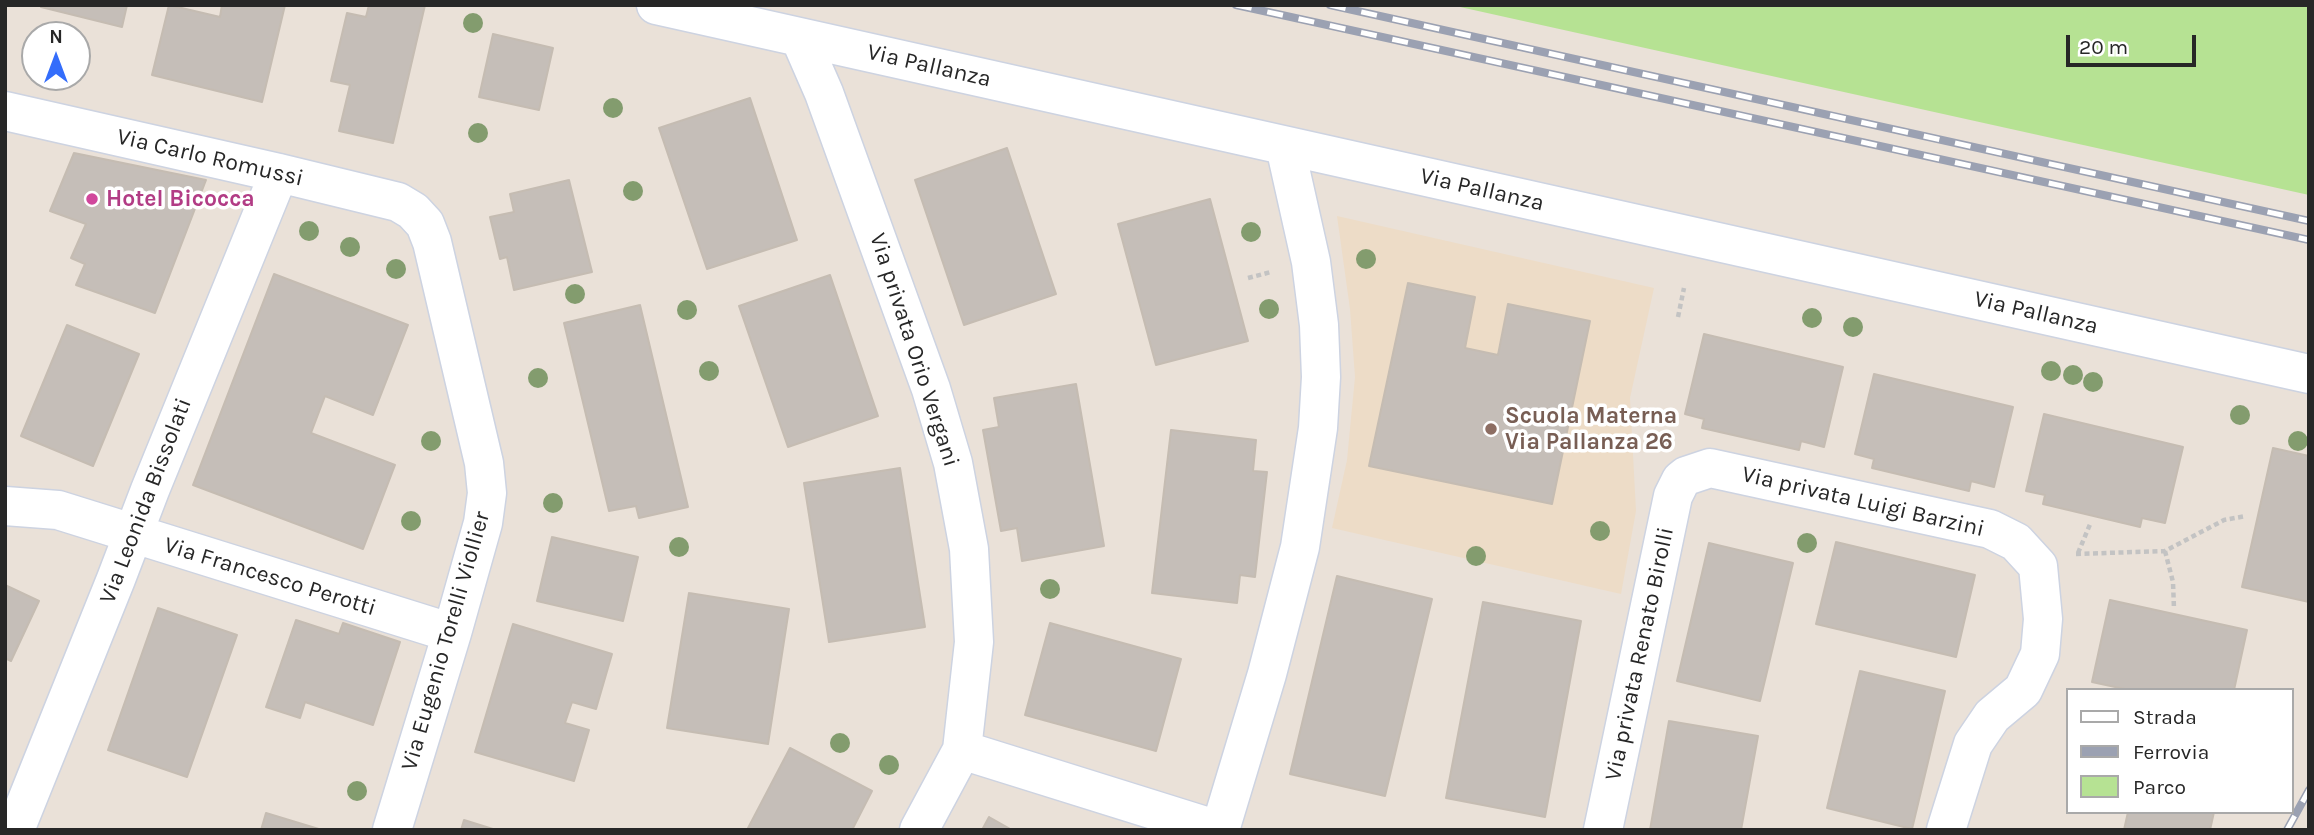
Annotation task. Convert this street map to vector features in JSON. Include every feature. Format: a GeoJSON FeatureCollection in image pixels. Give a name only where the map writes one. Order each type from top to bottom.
{"type":"FeatureCollection","features":[{"type":"Feature","properties":{"kind":"street","name":"Via Pallanza"},"geometry":{"type":"LineString","coordinates":[[656,5],[2309,374]]}},
{"type":"Feature","properties":{"kind":"street","name":"Via privata Orio Vergani"},"geometry":{"type":"LineString","coordinates":[[800,38],[827,100],[931,389],[953,463],[969,549],[974,642],[962,750],[919,830]]}},
{"type":"Feature","properties":{"kind":"street","name":"Via Carlo Romussi"},"geometry":{"type":"LineString","coordinates":[[5,111],[398,202],[413,211]]}},
{"type":"Feature","properties":{"kind":"street"},"geometry":{"type":"LineString","coordinates":[[962,750],[1219,830],[1267,674],[1300,547],[1318,428],[1321,377],[1319,325],[1311,262],[1285,146]]}},
{"type":"Feature","properties":{"kind":"street","name":"Via Leonida Bissolati"},"geometry":{"type":"LineString","coordinates":[[15,830],[279,173]]}},
{"type":"Feature","properties":{"kind":"street","name":"Via Eugenio Torelli Viollier"},"geometry":{"type":"LineString","coordinates":[[392,830],[452,633],[483,523],[487,493],[484,463],[432,242],[425,224],[413,211]]}},
{"type":"Feature","properties":{"kind":"street","name":"Via privata Luigi Barzini"},"geometry":{"type":"LineString","coordinates":[[1681,480],[1692,472],[1710,468],[1959,521],[1990,529],[2016,542],[2038,566]]}},
{"type":"Feature","properties":{"kind":"street","name":"Via privata Renato Birolli"},"geometry":{"type":"LineString","coordinates":[[1602,830],[1674,496],[1681,480]]}},
{"type":"Feature","properties":{"kind":"street","name":"Via Francesco Perotti"},"geometry":{"type":"LineString","coordinates":[[5,506],[58,510],[452,633]]}},
{"type":"Feature","properties":{"kind":"street"},"geometry":{"type":"LineString","coordinates":[[1946,830],[1973,744],[1992,716],[2023,690],[2040,654],[2043,619],[2038,566]]}},
{"type":"Feature","properties":{"kind":"path"},"geometry":{"type":"LineString","coordinates":[[1678,317],[1684,288]]}},
{"type":"Feature","properties":{"kind":"path"},"geometry":{"type":"LineString","coordinates":[[2038,566],[2078,553],[2165,551],[2224,520],[2246,516]]}},
{"type":"Feature","properties":{"kind":"path"},"geometry":{"type":"LineString","coordinates":[[2078,553],[2091,522]]}},
{"type":"Feature","properties":{"kind":"path"},"geometry":{"type":"LineString","coordinates":[[2165,551],[2173,582],[2174,609]]}},
{"type":"Feature","properties":{"kind":"shaded area","name":"Scuola Materna Via Pallanza 26"},"geometry":{"type":"Polygon","coordinates":[[[1337,216],[1654,288],[1630,398],[1636,511],[1621,594],[1332,528],[1347,460],[1355,377],[1350,309],[1337,216]]]}},
{"type":"Feature","properties":{"kind":"green space"},"geometry":{"type":"Polygon","coordinates":[[[1451,5],[2309,5],[2309,195],[1451,5]]]}},
{"type":"Feature","properties":{"kind":"building"},"geometry":{"type":"Polygon","coordinates":[[[41,5],[127,5],[122,27],[41,5]]]}},
{"type":"Feature","properties":{"kind":"building"},"geometry":{"type":"Polygon","coordinates":[[[169,5],[220,17],[222,5],[285,5],[262,102],[152,75],[169,5]]]}},
{"type":"Feature","properties":{"kind":"building"},"geometry":{"type":"Polygon","coordinates":[[[369,5],[425,5],[393,143],[339,131],[350,85],[331,81],[347,13],[366,17],[369,5]]]}},
{"type":"Feature","properties":{"kind":"building"},"geometry":{"type":"Polygon","coordinates":[[[493,34],[553,48],[539,110],[479,97],[493,34]]]}},
{"type":"Feature","properties":{"kind":"building"},"geometry":{"type":"Polygon","coordinates":[[[750,98],[797,240],[707,269],[659,128],[750,98]]]}},
{"type":"Feature","properties":{"kind":"building"},"geometry":{"type":"Polygon","coordinates":[[[1007,148],[1056,294],[964,325],[915,180],[1007,148]]]}},
{"type":"Feature","properties":{"kind":"building"},"geometry":{"type":"Polygon","coordinates":[[[74,153],[206,180],[155,313],[76,285],[85,264],[71,258],[86,224],[50,211],[74,153]]]}},
{"type":"Feature","properties":{"kind":"building"},"geometry":{"type":"Polygon","coordinates":[[[569,180],[592,272],[514,290],[507,257],[500,259],[490,217],[514,212],[510,194],[569,180]]]}},
{"type":"Feature","properties":{"kind":"building"},"geometry":{"type":"Polygon","coordinates":[[[1210,199],[1248,341],[1156,365],[1118,224],[1210,199]]]}},
{"type":"Feature","properties":{"kind":"building"},"geometry":{"type":"Polygon","coordinates":[[[274,274],[408,325],[373,415],[325,396],[311,433],[395,465],[363,549],[193,485],[274,274]]]}},
{"type":"Feature","properties":{"kind":"building"},"geometry":{"type":"Polygon","coordinates":[[[830,275],[878,416],[788,447],[739,306],[830,275]]]}},
{"type":"Feature","properties":{"kind":"building"},"geometry":{"type":"Polygon","coordinates":[[[1408,283],[1475,297],[1465,348],[1498,355],[1508,304],[1590,321],[1552,504],[1369,466],[1408,283]]]}},
{"type":"Feature","properties":{"kind":"building"},"geometry":{"type":"Polygon","coordinates":[[[640,305],[688,507],[639,518],[636,506],[609,511],[564,323],[640,305]]]}},
{"type":"Feature","properties":{"kind":"building"},"geometry":{"type":"Polygon","coordinates":[[[67,325],[139,354],[93,466],[21,436],[67,325]]]}},
{"type":"Feature","properties":{"kind":"building"},"geometry":{"type":"Polygon","coordinates":[[[1704,334],[1843,367],[1824,447],[1801,441],[1799,450],[1702,428],[1704,419],[1685,414],[1704,334]]]}},
{"type":"Feature","properties":{"kind":"building"},"geometry":{"type":"Polygon","coordinates":[[[1874,374],[2013,407],[1994,487],[1971,481],[1969,491],[1872,468],[1874,459],[1855,454],[1874,374]]]}},
{"type":"Feature","properties":{"kind":"building"},"geometry":{"type":"Polygon","coordinates":[[[1076,384],[1104,546],[1022,561],[1017,528],[1001,531],[983,430],[999,427],[994,398],[1076,384]]]}},
{"type":"Feature","properties":{"kind":"building"},"geometry":{"type":"Polygon","coordinates":[[[2044,414],[2183,447],[2165,523],[2142,518],[2140,527],[2043,504],[2045,495],[2026,491],[2044,414]]]}},
{"type":"Feature","properties":{"kind":"building"},"geometry":{"type":"Polygon","coordinates":[[[1171,430],[1256,440],[1253,471],[1267,472],[1255,577],[1240,575],[1237,603],[1152,593],[1171,430]]]}},
{"type":"Feature","properties":{"kind":"building"},"geometry":{"type":"Polygon","coordinates":[[[2273,448],[2309,456],[2309,602],[2242,587],[2273,448]]]}},
{"type":"Feature","properties":{"kind":"building"},"geometry":{"type":"Polygon","coordinates":[[[900,468],[925,627],[829,642],[804,483],[900,468]]]}},
{"type":"Feature","properties":{"kind":"building"},"geometry":{"type":"Polygon","coordinates":[[[552,537],[638,557],[623,621],[537,601],[552,537]]]}},
{"type":"Feature","properties":{"kind":"building"},"geometry":{"type":"Polygon","coordinates":[[[1836,542],[1975,575],[1956,657],[1816,624],[1836,542]]]}},
{"type":"Feature","properties":{"kind":"building"},"geometry":{"type":"Polygon","coordinates":[[[1709,543],[1793,563],[1760,701],[1677,681],[1709,543]]]}},
{"type":"Feature","properties":{"kind":"building"},"geometry":{"type":"Polygon","coordinates":[[[1337,576],[1432,599],[1385,796],[1290,774],[1337,576]]]}},
{"type":"Feature","properties":{"kind":"building"},"geometry":{"type":"Polygon","coordinates":[[[5,585],[39,601],[11,661],[5,658],[5,585]]]}},
{"type":"Feature","properties":{"kind":"building"},"geometry":{"type":"Polygon","coordinates":[[[689,593],[789,609],[768,744],[667,728],[689,593]]]}},
{"type":"Feature","properties":{"kind":"building"},"geometry":{"type":"Polygon","coordinates":[[[2110,600],[2247,630],[2234,688],[2120,688],[2092,682],[2110,600]]]}},
{"type":"Feature","properties":{"kind":"building"},"geometry":{"type":"Polygon","coordinates":[[[1483,602],[1581,621],[1545,817],[1446,798],[1483,602]]]}},
{"type":"Feature","properties":{"kind":"building"},"geometry":{"type":"Polygon","coordinates":[[[158,608],[237,635],[187,777],[108,750],[158,608]]]}},
{"type":"Feature","properties":{"kind":"building"},"geometry":{"type":"Polygon","coordinates":[[[296,620],[339,634],[343,623],[400,642],[373,725],[305,702],[300,718],[266,707],[296,620]]]}},
{"type":"Feature","properties":{"kind":"building"},"geometry":{"type":"Polygon","coordinates":[[[1050,623],[1181,659],[1156,751],[1025,715],[1050,623]]]}},
{"type":"Feature","properties":{"kind":"building"},"geometry":{"type":"Polygon","coordinates":[[[513,624],[612,654],[596,709],[572,702],[565,723],[589,730],[574,781],[475,752],[513,624]]]}},
{"type":"Feature","properties":{"kind":"building"},"geometry":{"type":"Polygon","coordinates":[[[1860,671],[1945,691],[1912,829],[1827,808],[1860,671]]]}},
{"type":"Feature","properties":{"kind":"building"},"geometry":{"type":"Polygon","coordinates":[[[1669,721],[1758,736],[1741,830],[1650,830],[1669,721]]]}},
{"type":"Feature","properties":{"kind":"building"},"geometry":{"type":"Polygon","coordinates":[[[790,748],[872,791],[852,830],[747,830],[790,748]]]}},
{"type":"Feature","properties":{"kind":"building"},"geometry":{"type":"Polygon","coordinates":[[[266,813],[322,830],[261,830],[266,813]]]}},
{"type":"Feature","properties":{"kind":"building"},"geometry":{"type":"Polygon","coordinates":[[[2128,814],[2214,814],[2210,830],[2124,830],[2128,814]]]}},
{"type":"Feature","properties":{"kind":"building"},"geometry":{"type":"Polygon","coordinates":[[[989,817],[1012,830],[982,830],[989,817]]]}},
{"type":"Feature","properties":{"kind":"building"},"geometry":{"type":"Polygon","coordinates":[[[464,820],[496,830],[461,830],[464,820]]]}},
{"type":"Feature","properties":{"kind":"railway"},"geometry":{"type":"LineString","coordinates":[[1236,5],[2309,240]]}},
{"type":"Feature","properties":{"kind":"railway"},"geometry":{"type":"LineString","coordinates":[[1330,5],[2309,221]]}},
{"type":"Feature","properties":{"kind":"railway"},"geometry":{"type":"LineString","coordinates":[[2287,830],[2309,790]]}},
{"type":"Feature","properties":{"kind":"place","name":"Hotel Bicocca"},"geometry":{"type":"Point","coordinates":[92,199]}},
{"type":"Feature","properties":{"kind":"place","name":"Scuola Materna Via Pallanza 26"},"geometry":{"type":"Point","coordinates":[1491,429]}}]}
